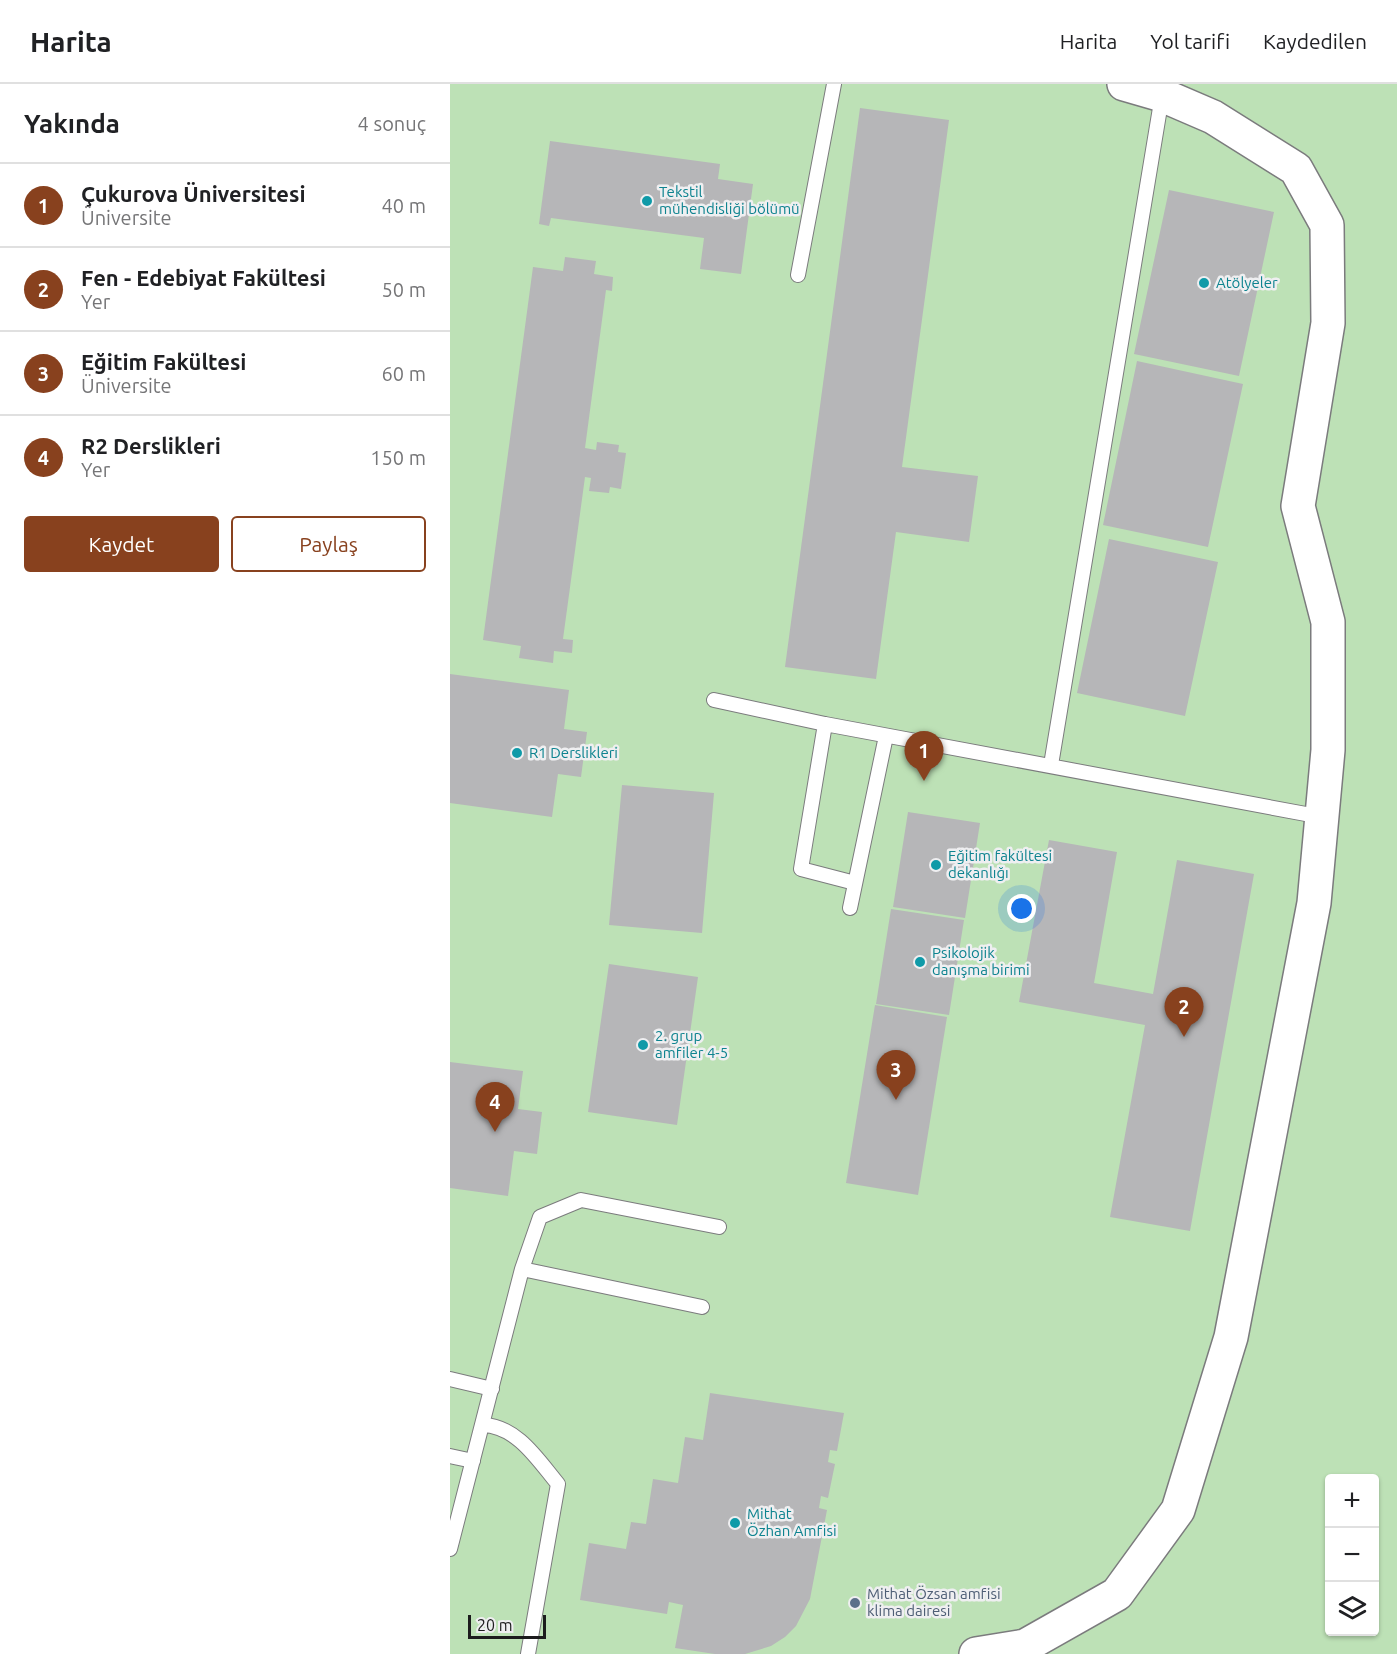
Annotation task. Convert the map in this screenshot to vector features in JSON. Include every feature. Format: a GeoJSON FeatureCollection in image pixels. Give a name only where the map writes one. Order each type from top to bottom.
{"type":"FeatureCollection","features":[{"type":"Feature","properties":{"kind":"street"},"geometry":{"type":"LineString","coordinates":[[976,1654],[1025,1646],[1117,1594],[1178,1510],[1230,1337],[1314,903],[1328,750],[1328,622],[1298,506],[1328,323],[1327,225],[1296,170],[1213,117],[1162,95],[1124,84]]}},
{"type":"Feature","properties":{"kind":"lane"},"geometry":{"type":"LineString","coordinates":[[798,275],[834,84]]}},
{"type":"Feature","properties":{"kind":"lane"},"geometry":{"type":"LineString","coordinates":[[1051,765],[1162,95]]}},
{"type":"Feature","properties":{"kind":"lane"},"geometry":{"type":"LineString","coordinates":[[714,700],[886,736],[1322,817]]}},
{"type":"Feature","properties":{"kind":"lane"},"geometry":{"type":"LineString","coordinates":[[825,724],[801,869],[855,883]]}},
{"type":"Feature","properties":{"kind":"lane"},"geometry":{"type":"LineString","coordinates":[[850,908],[886,736]]}},
{"type":"Feature","properties":{"kind":"lane"},"geometry":{"type":"LineString","coordinates":[[450,1549],[522,1269],[540,1217],[581,1200],[719,1227]]}},
{"type":"Feature","properties":{"kind":"lane"},"geometry":{"type":"LineString","coordinates":[[522,1269],[702,1307]]}},
{"type":"Feature","properties":{"kind":"lane"},"geometry":{"type":"LineString","coordinates":[[450,1379],[492,1389]]}},
{"type":"Feature","properties":{"kind":"lane"},"geometry":{"type":"LineString","coordinates":[[483,1425],[493,1425],[523,1442],[558,1484],[528,1654]]}},
{"type":"Feature","properties":{"kind":"lane"},"geometry":{"type":"LineString","coordinates":[[450,1456],[473,1461]]}},
{"type":"Feature","properties":{"kind":"green space"},"geometry":{"type":"Polygon","coordinates":[[[450,84],[1397,84],[1397,1654],[450,1654],[450,84]]]}},
{"type":"Feature","properties":{"kind":"building"},"geometry":{"type":"Polygon","coordinates":[[[860,108],[949,120],[902,467],[978,476],[969,542],[896,532],[876,679],[785,667],[860,108]]]}},
{"type":"Feature","properties":{"kind":"building","name":"Tekstil mühendisliği bölümü"},"geometry":{"type":"Polygon","coordinates":[[[550,141],[720,164],[718,179],[753,184],[741,274],[700,269],[704,238],[551,218],[549,226],[539,224],[550,141]]]}},
{"type":"Feature","properties":{"kind":"building","name":"Atölyeler"},"geometry":{"type":"Polygon","coordinates":[[[1169,190],[1274,212],[1239,376],[1134,354],[1169,190]]]}},
{"type":"Feature","properties":{"kind":"building"},"geometry":{"type":"Polygon","coordinates":[[[565,257],[596,261],[594,274],[613,277],[612,291],[606,290],[585,448],[596,450],[597,442],[619,445],[618,452],[626,453],[621,489],[610,487],[609,493],[589,491],[591,478],[585,477],[563,639],[573,640],[572,653],[554,651],[553,663],[519,658],[521,646],[483,640],[533,267],[563,271],[565,257]]]}},
{"type":"Feature","properties":{"kind":"building"},"geometry":{"type":"Polygon","coordinates":[[[1137,361],[1243,384],[1208,547],[1103,525],[1137,361]]]}},
{"type":"Feature","properties":{"kind":"building"},"geometry":{"type":"Polygon","coordinates":[[[1109,539],[1218,562],[1185,716],[1077,693],[1109,539]]]}},
{"type":"Feature","properties":{"kind":"building","name":"R1 Derslikleri"},"geometry":{"type":"Polygon","coordinates":[[[450,674],[569,690],[564,729],[587,732],[581,777],[558,774],[552,817],[450,803],[450,674]]]}},
{"type":"Feature","properties":{"kind":"building"},"geometry":{"type":"Polygon","coordinates":[[[622,785],[714,793],[702,933],[609,925],[622,785]]]}},
{"type":"Feature","properties":{"kind":"building","name":"Eğitim fakültesi dekanlığı"},"geometry":{"type":"Polygon","coordinates":[[[908,812],[980,823],[965,918],[893,907],[908,812]]]}},
{"type":"Feature","properties":{"kind":"building"},"geometry":{"type":"Polygon","coordinates":[[[1049,840],[1117,852],[1094,983],[1153,994],[1177,860],[1254,874],[1190,1231],[1110,1217],[1145,1025],[1019,1002],[1049,840]]]}},
{"type":"Feature","properties":{"kind":"building","name":"Psikolojik danışma birimi"},"geometry":{"type":"Polygon","coordinates":[[[891,909],[964,920],[949,1015],[876,1004],[891,909]]]}},
{"type":"Feature","properties":{"kind":"building","name":"2. grup amfiler 4-5"},"geometry":{"type":"Polygon","coordinates":[[[609,964],[698,977],[677,1125],[588,1112],[609,964]]]}},
{"type":"Feature","properties":{"kind":"building"},"geometry":{"type":"Polygon","coordinates":[[[875,1005],[947,1017],[918,1195],[846,1183],[875,1005]]]}},
{"type":"Feature","properties":{"kind":"building"},"geometry":{"type":"Polygon","coordinates":[[[450,1062],[523,1071],[518,1109],[542,1112],[537,1154],[514,1151],[508,1196],[450,1188],[450,1062]]]}},
{"type":"Feature","properties":{"kind":"building","name":"Mithat Özhan Amfisi"},"geometry":{"type":"Polygon","coordinates":[[[710,1393],[844,1413],[837,1451],[830,1450],[828,1462],[835,1464],[828,1498],[821,1496],[819,1508],[827,1510],[810,1599],[796,1626],[785,1637],[771,1646],[745,1654],[715,1654],[675,1648],[683,1605],[669,1602],[667,1614],[580,1600],[589,1543],[626,1549],[631,1522],[646,1524],[653,1479],[678,1483],[685,1437],[703,1440],[710,1393]]]}},
{"type":"Feature","properties":{"kind":"place","name":"Tekstil mühendisliği bölümü"},"geometry":{"type":"Point","coordinates":[647,201]}},
{"type":"Feature","properties":{"kind":"place","name":"Atölyeler"},"geometry":{"type":"Point","coordinates":[1204,283]}},
{"type":"Feature","properties":{"kind":"place","name":"R1 Derslikleri"},"geometry":{"type":"Point","coordinates":[517,753]}},
{"type":"Feature","properties":{"kind":"place","name":"Çukurova Üniversitesi"},"geometry":{"type":"Point","coordinates":[924,781]}},
{"type":"Feature","properties":{"kind":"place","name":"Eğitim fakültesi dekanlığı"},"geometry":{"type":"Point","coordinates":[936,865]}},
{"type":"Feature","properties":{"kind":"place","name":"Psikolojik danışma birimi"},"geometry":{"type":"Point","coordinates":[920,962]}},
{"type":"Feature","properties":{"kind":"place","name":"Fen - Edebiyat Fakültesi"},"geometry":{"type":"Point","coordinates":[1184,1037]}},
{"type":"Feature","properties":{"kind":"place","name":"2. grup amfiler 4-5"},"geometry":{"type":"Point","coordinates":[643,1045]}},
{"type":"Feature","properties":{"kind":"place","name":"Eğitim Fakültesi"},"geometry":{"type":"Point","coordinates":[896,1100]}},
{"type":"Feature","properties":{"kind":"place","name":"R2 Derslikleri"},"geometry":{"type":"Point","coordinates":[495,1132]}},
{"type":"Feature","properties":{"kind":"place","name":"Mithat Özhan Amfisi"},"geometry":{"type":"Point","coordinates":[735,1523]}},
{"type":"Feature","properties":{"kind":"place","name":"Mithat Özsan amfisi klima dairesi"},"geometry":{"type":"Point","coordinates":[855,1603]}}]}
